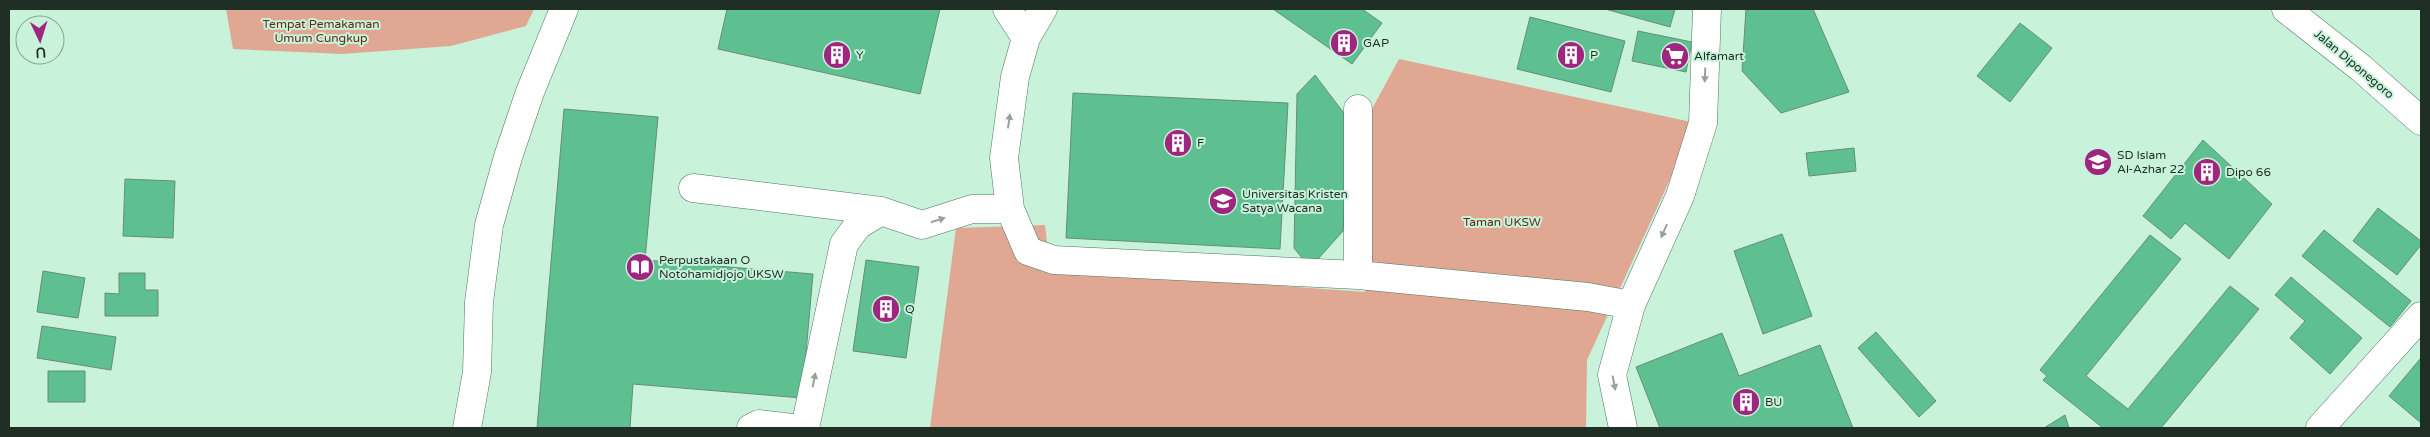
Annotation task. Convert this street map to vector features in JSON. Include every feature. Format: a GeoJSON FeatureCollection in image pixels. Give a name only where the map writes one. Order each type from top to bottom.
{"type":"FeatureCollection","features":[{"type":"Feature","properties":{"kind":"street"},"geometry":{"type":"LineString","coordinates":[[468,428],[477,372],[479,302],[489,225],[508,157],[530,92],[564,9]]}},
{"type":"Feature","properties":{"kind":"street"},"geometry":{"type":"LineString","coordinates":[[1007,9],[1026,38]]}},
{"type":"Feature","properties":{"kind":"street"},"geometry":{"type":"LineString","coordinates":[[1043,9],[1026,38],[1015,77],[1004,158],[1010,209],[1028,251],[1054,260],[1358,275],[1631,304]]}},
{"type":"Feature","properties":{"kind":"street"},"geometry":{"type":"LineString","coordinates":[[1623,428],[1612,375],[1631,304],[1680,196],[1703,123],[1707,9]]}},
{"type":"Feature","properties":{"kind":"street","name":"Jalan Diponegoro"},"geometry":{"type":"LineString","coordinates":[[2286,9],[2360,68],[2421,121]]}},
{"type":"Feature","properties":{"kind":"street"},"geometry":{"type":"LineString","coordinates":[[1358,109],[1358,275]]}},
{"type":"Feature","properties":{"kind":"street"},"geometry":{"type":"LineString","coordinates":[[693,188],[881,211],[922,224],[972,209],[1010,209]]}},
{"type":"Feature","properties":{"kind":"street"},"geometry":{"type":"LineString","coordinates":[[805,428],[844,244],[858,224],[881,211]]}},
{"type":"Feature","properties":{"kind":"street"},"geometry":{"type":"LineString","coordinates":[[2320,428],[2421,316]]}},
{"type":"Feature","properties":{"kind":"street"},"geometry":{"type":"LineString","coordinates":[[751,428],[759,424],[792,428]]}},
{"type":"Feature","properties":{"kind":"green space","name":"Tempat Pemakaman Umum Cungkup"},"geometry":{"type":"Polygon","coordinates":[[[226,9],[534,9],[526,26],[451,46],[342,54],[233,49],[226,9]]]}},
{"type":"Feature","properties":{"kind":"green space","name":"Taman UKSW"},"geometry":{"type":"Polygon","coordinates":[[[1399,59],[1696,123],[1587,360],[1586,428],[930,428],[956,228],[1045,225],[1050,269],[1365,292],[1372,109],[1399,59]]]}},
{"type":"Feature","properties":{"kind":"building","name":"Y"},"geometry":{"type":"Polygon","coordinates":[[[727,9],[940,9],[920,94],[718,49],[727,9]]]}},
{"type":"Feature","properties":{"kind":"building","name":"GAP"},"geometry":{"type":"Polygon","coordinates":[[[1273,9],[1362,9],[1382,23],[1352,64],[1273,9]]]}},
{"type":"Feature","properties":{"kind":"building"},"geometry":{"type":"Polygon","coordinates":[[[1605,9],[1675,9],[1670,27],[1605,9]]]}},
{"type":"Feature","properties":{"kind":"building"},"geometry":{"type":"Polygon","coordinates":[[[1746,9],[1813,9],[1849,92],[1781,113],[1742,71],[1746,9]]]}},
{"type":"Feature","properties":{"kind":"building","name":"P"},"geometry":{"type":"Polygon","coordinates":[[[1530,17],[1625,41],[1611,92],[1517,69],[1530,17]]]}},
{"type":"Feature","properties":{"kind":"building"},"geometry":{"type":"Polygon","coordinates":[[[2020,23],[2052,48],[2010,102],[1977,76],[2020,23]]]}},
{"type":"Feature","properties":{"kind":"building"},"geometry":{"type":"Polygon","coordinates":[[[1638,31],[1692,42],[1686,72],[1632,61],[1638,31]]]}},
{"type":"Feature","properties":{"kind":"building"},"geometry":{"type":"Polygon","coordinates":[[[1315,75],[1349,120],[1343,231],[1310,268],[1294,248],[1297,94],[1315,75]]]}},
{"type":"Feature","properties":{"kind":"building","name":"F"},"geometry":{"type":"Polygon","coordinates":[[[1073,93],[1288,103],[1280,249],[1066,238],[1073,93]]]}},
{"type":"Feature","properties":{"kind":"building","name":"Perpustakaan O Notohamidjojo UKSW"},"geometry":{"type":"Polygon","coordinates":[[[564,109],[658,117],[645,260],[813,274],[802,398],[633,384],[630,428],[537,428],[564,109]]]}},
{"type":"Feature","properties":{"kind":"building","name":"Dipo 66"},"geometry":{"type":"Polygon","coordinates":[[[2203,140],[2272,204],[2229,259],[2185,223],[2171,239],[2143,216],[2203,140]]]}},
{"type":"Feature","properties":{"kind":"building"},"geometry":{"type":"Polygon","coordinates":[[[1854,148],[1856,171],[1809,176],[1806,153],[1854,148]]]}},
{"type":"Feature","properties":{"kind":"building"},"geometry":{"type":"Polygon","coordinates":[[[125,179],[175,181],[173,238],[123,236],[125,179]]]}},
{"type":"Feature","properties":{"kind":"building"},"geometry":{"type":"Polygon","coordinates":[[[2378,208],[2421,241],[2421,245],[2397,275],[2353,241],[2378,208]]]}},
{"type":"Feature","properties":{"kind":"building"},"geometry":{"type":"Polygon","coordinates":[[[2324,230],[2411,301],[2390,327],[2302,256],[2324,230]]]}},
{"type":"Feature","properties":{"kind":"building"},"geometry":{"type":"Polygon","coordinates":[[[1782,234],[1812,316],[1763,334],[1734,251],[1782,234]]]}},
{"type":"Feature","properties":{"kind":"building"},"geometry":{"type":"Polygon","coordinates":[[[2150,235],[2181,259],[2086,376],[2128,409],[2230,286],[2259,309],[2161,428],[2103,428],[2043,380],[2047,376],[2040,370],[2150,235]]]}},
{"type":"Feature","properties":{"kind":"building","name":"Q"},"geometry":{"type":"Polygon","coordinates":[[[866,260],[919,267],[906,358],[853,351],[866,260]]]}},
{"type":"Feature","properties":{"kind":"building"},"geometry":{"type":"Polygon","coordinates":[[[43,271],[85,278],[78,318],[37,312],[43,271]]]}},
{"type":"Feature","properties":{"kind":"building"},"geometry":{"type":"Polygon","coordinates":[[[119,273],[145,273],[145,290],[158,290],[158,316],[105,316],[105,293],[119,294],[119,273]]]}},
{"type":"Feature","properties":{"kind":"building"},"geometry":{"type":"Polygon","coordinates":[[[2291,277],[2362,338],[2330,374],[2290,338],[2305,321],[2275,295],[2291,277]]]}},
{"type":"Feature","properties":{"kind":"building"},"geometry":{"type":"Polygon","coordinates":[[[42,326],[116,337],[111,370],[37,358],[42,326]]]}},
{"type":"Feature","properties":{"kind":"building"},"geometry":{"type":"Polygon","coordinates":[[[1876,332],[1936,401],[1919,417],[1858,348],[1876,332]]]}},
{"type":"Feature","properties":{"kind":"building","name":"BU"},"geometry":{"type":"Polygon","coordinates":[[[1722,333],[1739,376],[1820,345],[1853,428],[1660,428],[1636,367],[1722,333]]]}},
{"type":"Feature","properties":{"kind":"building"},"geometry":{"type":"Polygon","coordinates":[[[2421,360],[2421,423],[2389,396],[2421,360]]]}},
{"type":"Feature","properties":{"kind":"building"},"geometry":{"type":"Polygon","coordinates":[[[48,371],[85,371],[85,402],[48,402],[48,371]]]}},
{"type":"Feature","properties":{"kind":"building"},"geometry":{"type":"Polygon","coordinates":[[[2065,415],[2069,428],[2044,428],[2065,415]]]}},
{"type":"Feature","properties":{"kind":"place","name":"GAP"},"geometry":{"type":"Point","coordinates":[1344,43]}},
{"type":"Feature","properties":{"kind":"place","name":"Y"},"geometry":{"type":"Point","coordinates":[837,55]}},
{"type":"Feature","properties":{"kind":"place","name":"P"},"geometry":{"type":"Point","coordinates":[1571,55]}},
{"type":"Feature","properties":{"kind":"place","name":"Alfamart"},"geometry":{"type":"Point","coordinates":[1675,56]}},
{"type":"Feature","properties":{"kind":"place","name":"F"},"geometry":{"type":"Point","coordinates":[1178,143]}},
{"type":"Feature","properties":{"kind":"place","name":"SD Islam Al-Azhar 22"},"geometry":{"type":"Point","coordinates":[2098,162]}},
{"type":"Feature","properties":{"kind":"place","name":"Dipo 66"},"geometry":{"type":"Point","coordinates":[2207,172]}},
{"type":"Feature","properties":{"kind":"place","name":"Universitas Kristen Satya Wacana"},"geometry":{"type":"Point","coordinates":[1223,201]}},
{"type":"Feature","properties":{"kind":"place","name":"Perpustakaan O Notohamidjojo UKSW"},"geometry":{"type":"Point","coordinates":[640,267]}},
{"type":"Feature","properties":{"kind":"place","name":"Q"},"geometry":{"type":"Point","coordinates":[886,309]}},
{"type":"Feature","properties":{"kind":"place","name":"BU"},"geometry":{"type":"Point","coordinates":[1746,402]}}]}
